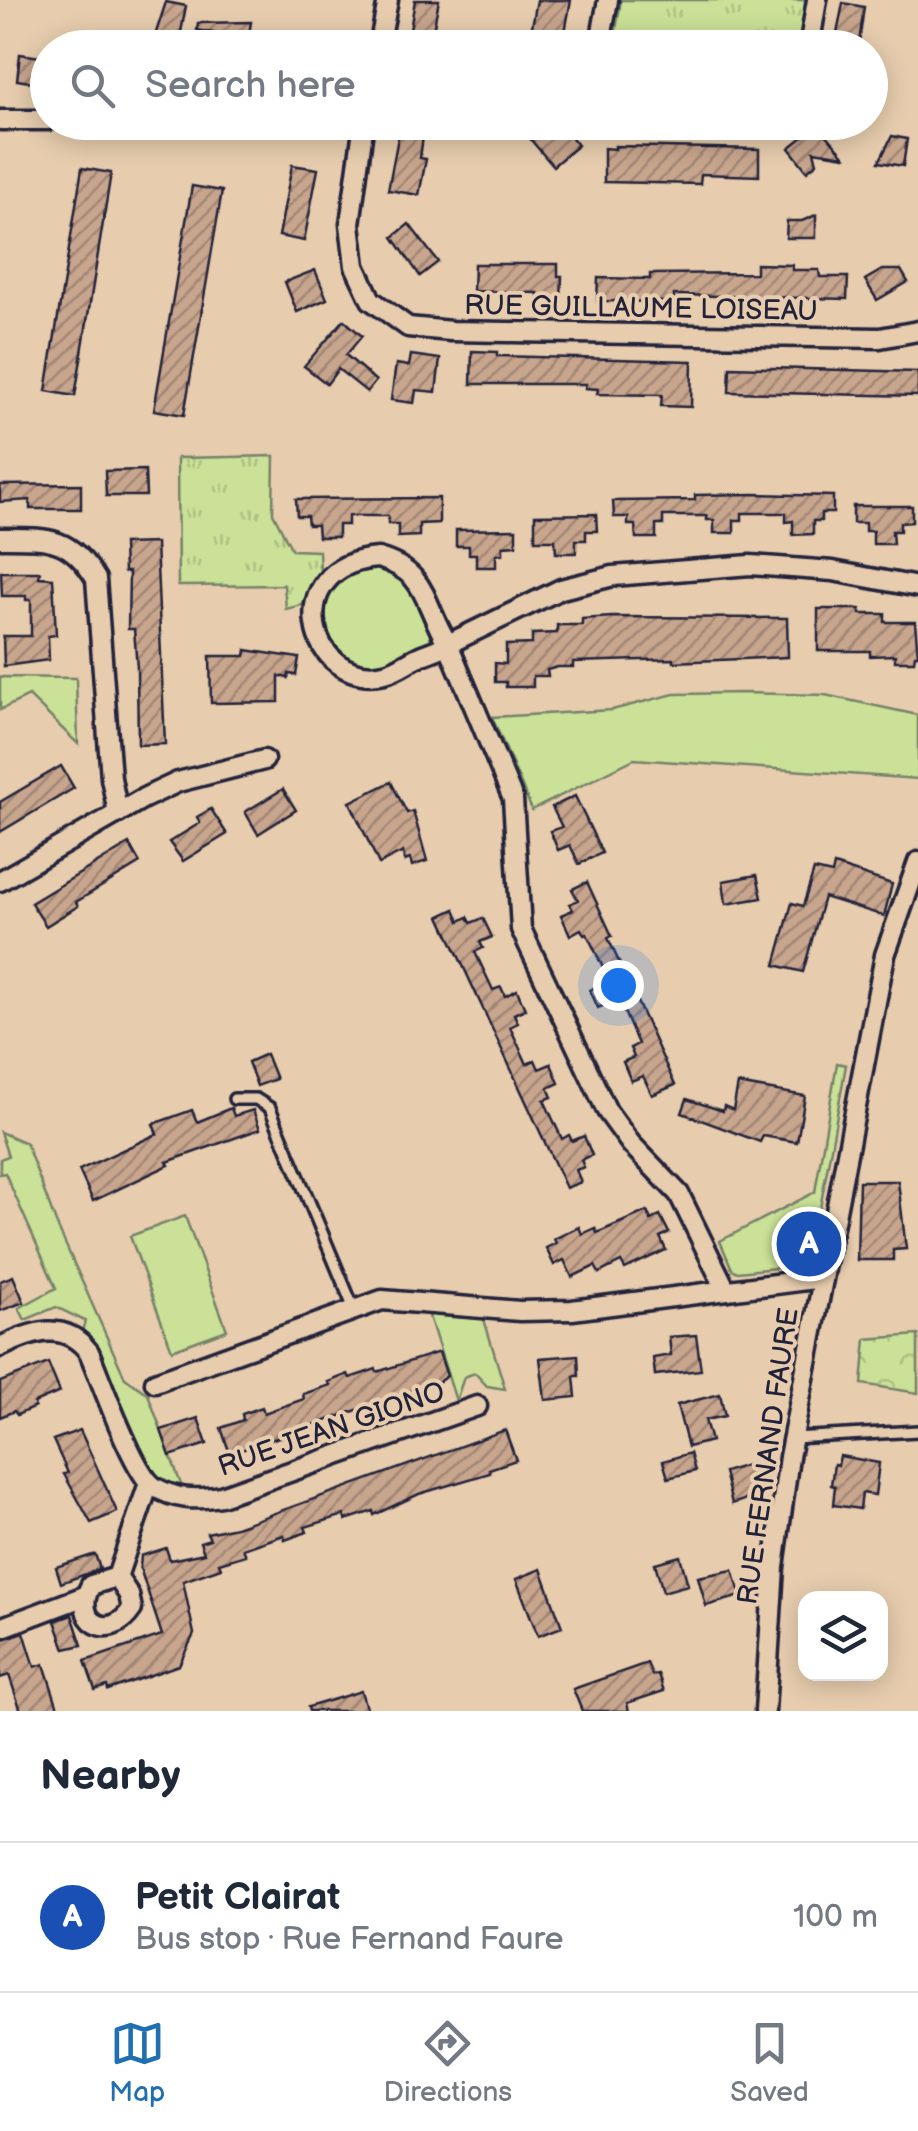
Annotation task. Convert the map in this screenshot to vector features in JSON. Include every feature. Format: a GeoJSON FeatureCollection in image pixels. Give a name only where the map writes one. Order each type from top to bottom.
{"type":"FeatureCollection","features":[{"type":"Feature","properties":{"kind":"street"},"geometry":{"type":"LineString","coordinates":[[382,30],[388,0]]}},
{"type":"Feature","properties":{"kind":"street"},"geometry":{"type":"LineString","coordinates":[[602,30],[608,0]]}},
{"type":"Feature","properties":{"kind":"street"},"geometry":{"type":"LineString","coordinates":[[812,30],[818,0]]}},
{"type":"Feature","properties":{"kind":"street"},"geometry":{"type":"LineString","coordinates":[[0,120],[30,120]]}},
{"type":"Feature","properties":{"kind":"street","name":"RUE GUILLAUME LOISEAU"},"geometry":{"type":"LineString","coordinates":[[362,140],[350,224],[355,266],[371,300],[408,327],[880,338],[918,330]]}},
{"type":"Feature","properties":{"kind":"street"},"geometry":{"type":"LineString","coordinates":[[0,538],[40,538],[66,544],[83,557],[96,579],[118,812]]}},
{"type":"Feature","properties":{"kind":"street"},"geometry":{"type":"LineString","coordinates":[[726,1290],[679,1194],[631,1144],[607,1111],[521,928],[513,799],[448,644],[436,626],[425,591],[397,563],[378,558],[358,560],[339,568],[325,582],[317,598],[314,620],[318,639],[329,656],[345,668],[364,674],[384,674],[448,644],[561,589],[613,576],[750,566],[834,571],[918,587]]}},
{"type":"Feature","properties":{"kind":"street"},"geometry":{"type":"LineString","coordinates":[[0,880],[178,782],[264,760]]}},
{"type":"Feature","properties":{"kind":"street","name":"RUE FERNAND FAURE"},"geometry":{"type":"LineString","coordinates":[[765,1711],[774,1568],[793,1438],[885,955],[918,862]]}},
{"type":"Feature","properties":{"kind":"street"},"geometry":{"type":"LineString","coordinates":[[155,1382],[382,1300],[520,1311],[572,1310],[822,1278]]}},
{"type":"Feature","properties":{"kind":"street"},"geometry":{"type":"LineString","coordinates":[[0,1347],[40,1332],[64,1332],[80,1340],[90,1352],[137,1464],[149,1483],[117,1577]]}},
{"type":"Feature","properties":{"kind":"street","name":"RUE JEAN GIONO"},"geometry":{"type":"LineString","coordinates":[[149,1483],[173,1496],[196,1500],[221,1496],[477,1406]]}},
{"type":"Feature","properties":{"kind":"street"},"geometry":{"type":"LineString","coordinates":[[117,1577],[130,1596],[132,1609],[118,1625],[103,1628],[93,1623],[85,1610],[85,1596],[91,1585],[117,1577]]}},
{"type":"Feature","properties":{"kind":"street"},"geometry":{"type":"LineString","coordinates":[[0,1628],[85,1596]]}},
{"type":"Feature","properties":{"kind":"lane"},"geometry":{"type":"LineString","coordinates":[[234,1098],[256,1099],[270,1108],[354,1310]]}},
{"type":"Feature","properties":{"kind":"lane"},"geometry":{"type":"LineString","coordinates":[[793,1438],[918,1430]]}},
{"type":"Feature","properties":{"kind":"green space"},"geometry":{"type":"Polygon","coordinates":[[[621,0],[807,0],[802,30],[616,30],[621,0]]]}},
{"type":"Feature","properties":{"kind":"green space"},"geometry":{"type":"Polygon","coordinates":[[[274,456],[273,513],[292,550],[319,551],[320,573],[302,605],[286,609],[284,585],[178,586],[177,458],[274,456]]]}},
{"type":"Feature","properties":{"kind":"green space"},"geometry":{"type":"Polygon","coordinates":[[[378,567],[401,578],[417,599],[432,641],[381,664],[357,663],[342,655],[331,642],[321,611],[324,595],[332,582],[347,572],[378,567]]]}},
{"type":"Feature","properties":{"kind":"green space"},"geometry":{"type":"Polygon","coordinates":[[[0,677],[76,678],[78,744],[29,696],[0,710],[0,677]]]}},
{"type":"Feature","properties":{"kind":"green space"},"geometry":{"type":"Polygon","coordinates":[[[674,694],[825,695],[918,715],[918,779],[634,759],[532,810],[492,717],[612,710],[674,694]]]}},
{"type":"Feature","properties":{"kind":"green space"},"geometry":{"type":"Polygon","coordinates":[[[837,1063],[846,1065],[811,1258],[804,1265],[738,1272],[732,1269],[720,1241],[815,1192],[837,1063]]]}},
{"type":"Feature","properties":{"kind":"green space"},"geometry":{"type":"Polygon","coordinates":[[[0,1132],[26,1143],[56,1223],[125,1378],[148,1394],[183,1490],[172,1488],[148,1468],[96,1346],[81,1335],[85,1321],[56,1307],[25,1320],[19,1308],[56,1288],[5,1173],[0,1174],[0,1159],[8,1156],[0,1132]]]}},
{"type":"Feature","properties":{"kind":"green space"},"geometry":{"type":"Polygon","coordinates":[[[185,1216],[227,1330],[172,1350],[130,1236],[185,1216]]]}},
{"type":"Feature","properties":{"kind":"green space"},"geometry":{"type":"Polygon","coordinates":[[[427,1310],[483,1316],[505,1389],[487,1386],[475,1373],[464,1377],[456,1401],[427,1310]]]}},
{"type":"Feature","properties":{"kind":"green space"},"geometry":{"type":"Polygon","coordinates":[[[918,1335],[918,1393],[862,1384],[866,1339],[918,1335]]]}},
{"type":"Feature","properties":{"kind":"building"},"geometry":{"type":"Polygon","coordinates":[[[415,0],[439,0],[433,30],[410,30],[415,0]]]}},
{"type":"Feature","properties":{"kind":"building"},"geometry":{"type":"Polygon","coordinates":[[[537,0],[571,0],[565,30],[531,30],[537,0]]]}},
{"type":"Feature","properties":{"kind":"building"},"geometry":{"type":"Polygon","coordinates":[[[166,2],[186,6],[181,30],[157,30],[166,2]]]}},
{"type":"Feature","properties":{"kind":"building"},"geometry":{"type":"Polygon","coordinates":[[[843,3],[864,7],[861,30],[838,30],[843,3]]]}},
{"type":"Feature","properties":{"kind":"building"},"geometry":{"type":"Polygon","coordinates":[[[251,22],[250,30],[197,30],[198,23],[251,22]]]}},
{"type":"Feature","properties":{"kind":"building"},"geometry":{"type":"Polygon","coordinates":[[[20,54],[30,55],[30,82],[17,80],[20,54]]]}},
{"type":"Feature","properties":{"kind":"building"},"geometry":{"type":"Polygon","coordinates":[[[892,136],[907,139],[903,166],[879,162],[892,136]]]}},
{"type":"Feature","properties":{"kind":"building"},"geometry":{"type":"Polygon","coordinates":[[[398,140],[422,140],[420,158],[426,159],[419,195],[388,190],[398,140]]]}},
{"type":"Feature","properties":{"kind":"building"},"geometry":{"type":"Polygon","coordinates":[[[531,140],[574,140],[578,145],[553,166],[531,140]]]}},
{"type":"Feature","properties":{"kind":"building"},"geometry":{"type":"Polygon","coordinates":[[[799,140],[831,140],[845,156],[814,151],[817,163],[807,171],[789,148],[799,140]]]}},
{"type":"Feature","properties":{"kind":"building"},"geometry":{"type":"Polygon","coordinates":[[[604,148],[759,149],[759,176],[701,174],[700,184],[604,182],[604,148]]]}},
{"type":"Feature","properties":{"kind":"building"},"geometry":{"type":"Polygon","coordinates":[[[292,165],[318,169],[304,241],[279,236],[292,165]]]}},
{"type":"Feature","properties":{"kind":"building"},"geometry":{"type":"Polygon","coordinates":[[[82,168],[111,173],[75,396],[46,391],[82,168]]]}},
{"type":"Feature","properties":{"kind":"building"},"geometry":{"type":"Polygon","coordinates":[[[192,186],[222,191],[184,415],[154,410],[192,186]]]}},
{"type":"Feature","properties":{"kind":"building"},"geometry":{"type":"Polygon","coordinates":[[[816,215],[816,238],[786,238],[787,221],[802,221],[816,215]]]}},
{"type":"Feature","properties":{"kind":"building"},"geometry":{"type":"Polygon","coordinates":[[[409,224],[438,262],[420,276],[393,237],[409,224]]]}},
{"type":"Feature","properties":{"kind":"building"},"geometry":{"type":"Polygon","coordinates":[[[474,264],[558,264],[561,300],[538,299],[538,293],[473,291],[474,264]]]}},
{"type":"Feature","properties":{"kind":"building"},"geometry":{"type":"Polygon","coordinates":[[[756,264],[792,265],[792,270],[819,270],[820,277],[848,277],[847,299],[674,295],[674,302],[597,301],[598,278],[756,273],[756,264]]]}},
{"type":"Feature","properties":{"kind":"building"},"geometry":{"type":"Polygon","coordinates":[[[315,270],[327,299],[297,312],[285,282],[315,270]]]}},
{"type":"Feature","properties":{"kind":"building"},"geometry":{"type":"Polygon","coordinates":[[[882,270],[901,270],[908,282],[877,300],[865,280],[882,270]]]}},
{"type":"Feature","properties":{"kind":"building"},"geometry":{"type":"Polygon","coordinates":[[[344,320],[362,336],[346,355],[376,381],[367,392],[338,369],[327,384],[304,366],[344,320]]]}},
{"type":"Feature","properties":{"kind":"building"},"geometry":{"type":"Polygon","coordinates":[[[472,351],[497,352],[497,356],[692,361],[691,407],[661,406],[662,395],[597,394],[598,389],[585,388],[586,384],[471,384],[472,351]]]}},
{"type":"Feature","properties":{"kind":"building"},"geometry":{"type":"Polygon","coordinates":[[[411,355],[440,359],[436,392],[416,390],[414,403],[391,400],[396,364],[409,366],[411,355]]]}},
{"type":"Feature","properties":{"kind":"building"},"geometry":{"type":"Polygon","coordinates":[[[730,367],[918,372],[918,396],[729,392],[730,367]]]}},
{"type":"Feature","properties":{"kind":"building"},"geometry":{"type":"Polygon","coordinates":[[[145,470],[146,496],[106,496],[105,471],[145,470]]]}},
{"type":"Feature","properties":{"kind":"building"},"geometry":{"type":"Polygon","coordinates":[[[81,484],[81,509],[30,509],[30,500],[0,502],[0,485],[81,484]]]}},
{"type":"Feature","properties":{"kind":"building"},"geometry":{"type":"Polygon","coordinates":[[[695,495],[833,496],[833,513],[821,513],[821,521],[813,521],[813,534],[793,535],[793,521],[786,522],[786,513],[742,513],[742,520],[734,520],[734,533],[714,533],[714,520],[707,520],[707,516],[663,516],[663,525],[656,525],[656,538],[636,538],[635,525],[628,525],[628,517],[614,517],[613,501],[695,500],[695,495]]]}},
{"type":"Feature","properties":{"kind":"building"},"geometry":{"type":"Polygon","coordinates":[[[439,498],[439,523],[419,524],[419,536],[398,537],[398,524],[388,524],[388,516],[348,516],[348,525],[338,525],[338,537],[318,537],[317,525],[308,525],[307,516],[297,516],[296,499],[439,498]]]}},
{"type":"Feature","properties":{"kind":"building"},"geometry":{"type":"Polygon","coordinates":[[[853,506],[912,506],[912,522],[900,523],[900,531],[892,531],[893,544],[873,544],[873,531],[865,531],[865,523],[853,523],[853,506]]]}},
{"type":"Feature","properties":{"kind":"building"},"geometry":{"type":"Polygon","coordinates":[[[596,514],[597,531],[586,531],[586,540],[576,540],[576,553],[556,553],[555,540],[535,540],[535,515],[596,514]]]}},
{"type":"Feature","properties":{"kind":"building"},"geometry":{"type":"Polygon","coordinates":[[[516,529],[516,545],[503,546],[503,554],[496,554],[496,567],[476,567],[476,554],[469,554],[469,546],[456,546],[456,530],[516,529]]]}},
{"type":"Feature","properties":{"kind":"building"},"geometry":{"type":"Polygon","coordinates":[[[156,543],[165,744],[138,745],[137,668],[134,629],[128,629],[129,572],[124,572],[123,544],[156,543]]]}},
{"type":"Feature","properties":{"kind":"building"},"geometry":{"type":"Polygon","coordinates":[[[1,572],[40,572],[39,577],[53,578],[56,635],[48,636],[49,660],[4,666],[3,636],[31,636],[31,600],[26,600],[26,596],[2,596],[1,572]]]}},
{"type":"Feature","properties":{"kind":"building"},"geometry":{"type":"Polygon","coordinates":[[[818,609],[860,609],[860,614],[885,614],[885,622],[915,622],[918,655],[914,661],[895,661],[895,655],[870,656],[870,651],[818,651],[818,609]]]}},
{"type":"Feature","properties":{"kind":"building"},"geometry":{"type":"Polygon","coordinates":[[[787,618],[788,657],[573,662],[573,667],[547,670],[548,676],[533,676],[533,687],[506,687],[506,682],[495,682],[495,663],[506,664],[506,645],[532,644],[532,634],[557,633],[557,625],[582,625],[582,619],[787,618]]]}},
{"type":"Feature","properties":{"kind":"building"},"geometry":{"type":"Polygon","coordinates":[[[246,650],[299,658],[296,675],[279,676],[279,702],[211,703],[210,656],[245,656],[246,650]]]}},
{"type":"Feature","properties":{"kind":"building"},"geometry":{"type":"Polygon","coordinates":[[[61,766],[74,788],[0,832],[0,802],[61,766]]]}},
{"type":"Feature","properties":{"kind":"building"},"geometry":{"type":"Polygon","coordinates":[[[391,782],[407,813],[413,811],[427,861],[412,866],[410,859],[405,861],[403,852],[379,864],[350,802],[391,782]]]}},
{"type":"Feature","properties":{"kind":"building"},"geometry":{"type":"Polygon","coordinates":[[[283,789],[296,810],[258,834],[245,812],[283,789]]]}},
{"type":"Feature","properties":{"kind":"building"},"geometry":{"type":"Polygon","coordinates":[[[575,796],[602,853],[579,864],[570,845],[558,850],[550,831],[562,827],[552,807],[575,796]]]}},
{"type":"Feature","properties":{"kind":"building"},"geometry":{"type":"Polygon","coordinates":[[[211,809],[227,834],[183,861],[169,842],[200,823],[197,817],[211,809]]]}},
{"type":"Feature","properties":{"kind":"building"},"geometry":{"type":"Polygon","coordinates":[[[129,844],[140,863],[76,902],[78,906],[46,926],[31,903],[129,844]]]}},
{"type":"Feature","properties":{"kind":"building"},"geometry":{"type":"Polygon","coordinates":[[[834,865],[892,884],[884,916],[824,897],[803,972],[775,965],[792,903],[803,906],[814,870],[832,874],[834,865]]]}},
{"type":"Feature","properties":{"kind":"building"},"geometry":{"type":"Polygon","coordinates":[[[757,875],[762,898],[726,904],[723,881],[757,875]]]}},
{"type":"Feature","properties":{"kind":"building"},"geometry":{"type":"Polygon","coordinates":[[[587,882],[612,936],[608,938],[675,1085],[652,1095],[643,1076],[631,1081],[623,1062],[634,1057],[630,1048],[638,1044],[621,1005],[613,1009],[610,1003],[598,1008],[590,990],[601,984],[598,978],[606,974],[587,934],[581,929],[570,935],[561,915],[573,910],[570,904],[578,900],[572,889],[587,882]]]}},
{"type":"Feature","properties":{"kind":"building"},"geometry":{"type":"Polygon","coordinates":[[[455,909],[460,921],[468,917],[471,923],[483,918],[492,937],[480,942],[483,948],[475,952],[493,990],[501,987],[505,996],[517,990],[525,1009],[514,1014],[518,1023],[510,1027],[527,1064],[535,1060],[539,1069],[551,1064],[559,1083],[548,1088],[552,1097],[544,1100],[562,1139],[569,1135],[572,1141],[584,1136],[592,1155],[581,1160],[584,1167],[576,1170],[581,1182],[566,1188],[440,916],[455,909]]]}},
{"type":"Feature","properties":{"kind":"building"},"geometry":{"type":"Polygon","coordinates":[[[266,1054],[276,1079],[257,1086],[248,1062],[266,1054]]]}},
{"type":"Feature","properties":{"kind":"building"},"geometry":{"type":"Polygon","coordinates":[[[738,1084],[805,1096],[797,1142],[763,1136],[760,1142],[682,1113],[687,1099],[723,1111],[724,1106],[733,1110],[738,1084]]]}},
{"type":"Feature","properties":{"kind":"building"},"geometry":{"type":"Polygon","coordinates":[[[231,1108],[234,1116],[253,1110],[260,1129],[167,1162],[169,1165],[93,1201],[79,1170],[157,1134],[153,1124],[192,1110],[197,1122],[231,1108]]]}},
{"type":"Feature","properties":{"kind":"building"},"geometry":{"type":"Polygon","coordinates":[[[859,1181],[898,1181],[906,1249],[893,1250],[893,1260],[857,1260],[859,1181]]]}},
{"type":"Feature","properties":{"kind":"building"},"geometry":{"type":"Polygon","coordinates":[[[647,1211],[651,1220],[660,1215],[669,1233],[660,1237],[666,1250],[625,1269],[621,1262],[599,1273],[595,1266],[572,1277],[564,1260],[554,1265],[546,1248],[556,1243],[554,1239],[579,1227],[582,1234],[595,1228],[597,1233],[647,1211]]]}},
{"type":"Feature","properties":{"kind":"building"},"geometry":{"type":"Polygon","coordinates":[[[13,1276],[24,1302],[0,1311],[0,1281],[13,1276]]]}},
{"type":"Feature","properties":{"kind":"building"},"geometry":{"type":"Polygon","coordinates":[[[696,1335],[701,1370],[655,1375],[653,1358],[671,1355],[669,1337],[696,1335]]]}},
{"type":"Feature","properties":{"kind":"building"},"geometry":{"type":"Polygon","coordinates":[[[439,1352],[447,1376],[438,1382],[230,1454],[221,1428],[243,1420],[242,1414],[262,1407],[264,1413],[304,1399],[303,1394],[348,1374],[350,1378],[376,1369],[377,1372],[439,1352]]]}},
{"type":"Feature","properties":{"kind":"building"},"geometry":{"type":"Polygon","coordinates":[[[578,1355],[576,1397],[545,1400],[540,1358],[578,1355]]]}},
{"type":"Feature","properties":{"kind":"building"},"geometry":{"type":"Polygon","coordinates":[[[48,1363],[60,1392],[17,1415],[14,1411],[0,1417],[0,1382],[48,1363]]]}},
{"type":"Feature","properties":{"kind":"building"},"geometry":{"type":"Polygon","coordinates":[[[720,1394],[725,1416],[705,1420],[711,1441],[688,1447],[677,1405],[720,1394]]]}},
{"type":"Feature","properties":{"kind":"building"},"geometry":{"type":"Polygon","coordinates":[[[198,1418],[207,1444],[170,1456],[161,1430],[198,1418]]]}},
{"type":"Feature","properties":{"kind":"building"},"geometry":{"type":"Polygon","coordinates":[[[80,1430],[117,1512],[91,1523],[64,1474],[68,1473],[53,1440],[80,1430]]]}},
{"type":"Feature","properties":{"kind":"building"},"geometry":{"type":"Polygon","coordinates":[[[505,1430],[516,1460],[489,1469],[490,1473],[419,1494],[374,1515],[373,1511],[346,1520],[344,1515],[305,1527],[307,1532],[285,1540],[284,1535],[243,1549],[246,1555],[183,1581],[194,1634],[179,1665],[108,1690],[107,1686],[95,1690],[85,1661],[162,1635],[140,1568],[141,1556],[166,1548],[170,1560],[204,1553],[200,1542],[210,1539],[207,1533],[236,1527],[505,1430]]]}},
{"type":"Feature","properties":{"kind":"building"},"geometry":{"type":"Polygon","coordinates":[[[690,1453],[695,1471],[668,1478],[663,1461],[690,1453]]]}},
{"type":"Feature","properties":{"kind":"building"},"geometry":{"type":"Polygon","coordinates":[[[840,1456],[879,1463],[875,1495],[862,1493],[860,1509],[833,1505],[834,1464],[838,1465],[840,1456]]]}},
{"type":"Feature","properties":{"kind":"building"},"geometry":{"type":"Polygon","coordinates":[[[750,1464],[759,1495],[732,1504],[724,1472],[750,1464]]]}},
{"type":"Feature","properties":{"kind":"building"},"geometry":{"type":"Polygon","coordinates":[[[95,1554],[100,1569],[61,1583],[56,1567],[95,1554]]]}},
{"type":"Feature","properties":{"kind":"building"},"geometry":{"type":"Polygon","coordinates":[[[680,1556],[688,1585],[663,1592],[655,1563],[680,1556]]]}},
{"type":"Feature","properties":{"kind":"building"},"geometry":{"type":"Polygon","coordinates":[[[541,1569],[562,1627],[538,1636],[516,1579],[541,1569]]]}},
{"type":"Feature","properties":{"kind":"building"},"geometry":{"type":"Polygon","coordinates":[[[733,1570],[741,1596],[706,1606],[698,1577],[733,1570]]]}},
{"type":"Feature","properties":{"kind":"building"},"geometry":{"type":"Polygon","coordinates":[[[72,1615],[82,1645],[65,1649],[55,1621],[72,1615]]]}},
{"type":"Feature","properties":{"kind":"building"},"geometry":{"type":"Polygon","coordinates":[[[24,1632],[35,1667],[44,1664],[59,1711],[21,1711],[9,1675],[0,1678],[0,1640],[24,1632]]]}},
{"type":"Feature","properties":{"kind":"building"},"geometry":{"type":"Polygon","coordinates":[[[647,1663],[652,1675],[658,1674],[664,1691],[627,1703],[629,1711],[582,1711],[573,1689],[647,1663]]]}},
{"type":"Feature","properties":{"kind":"building"},"geometry":{"type":"Polygon","coordinates":[[[361,1691],[367,1711],[309,1711],[308,1707],[361,1691]]]}},
{"type":"Feature","properties":{"kind":"place","name":"Petit Clairat"},"geometry":{"type":"Point","coordinates":[809,1244]}}]}
